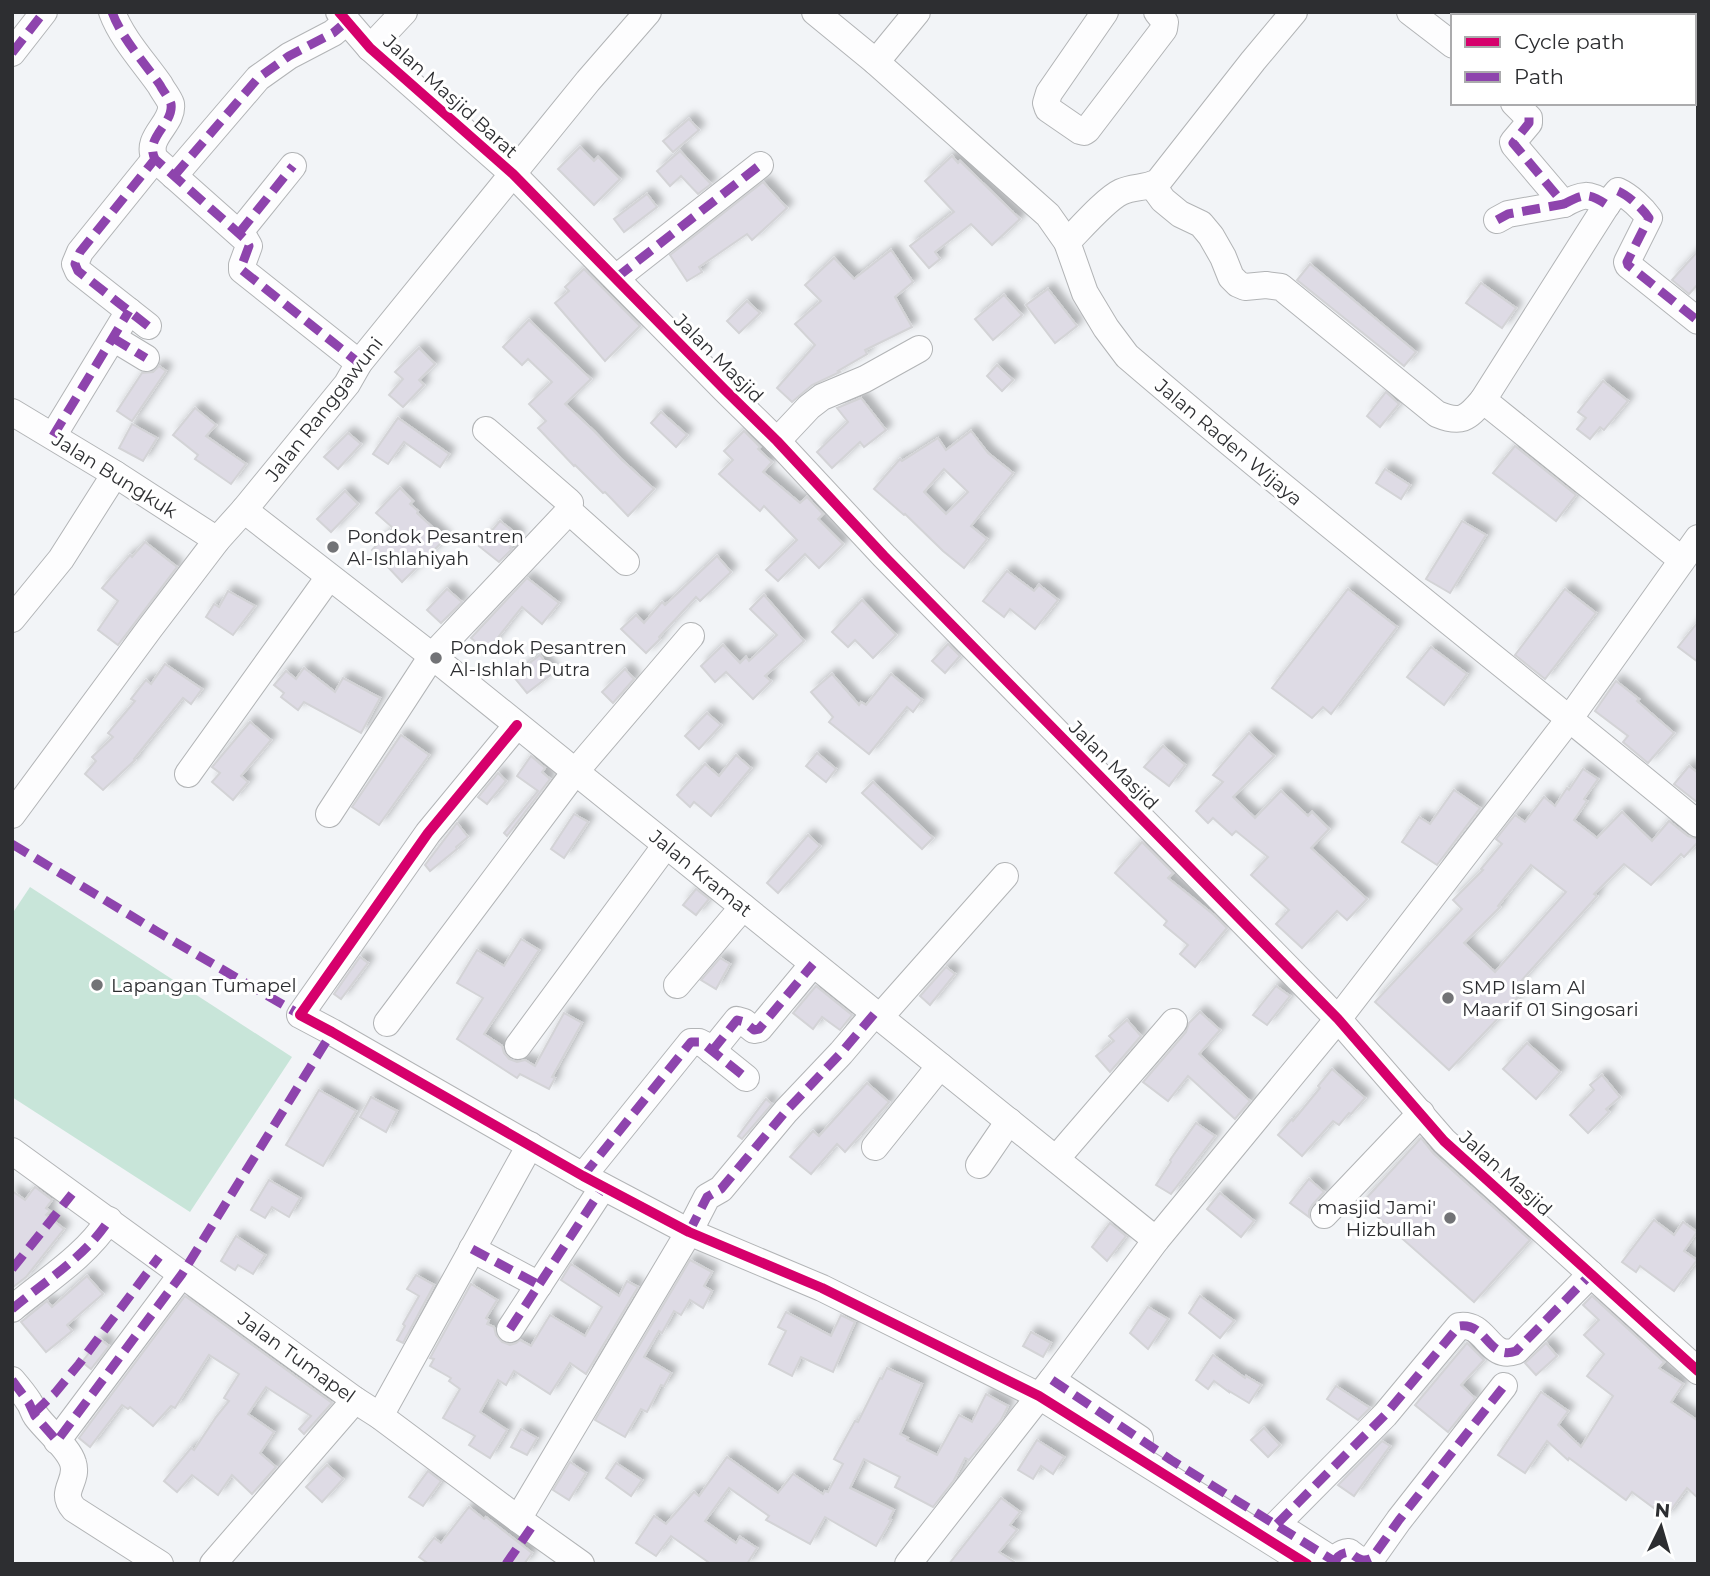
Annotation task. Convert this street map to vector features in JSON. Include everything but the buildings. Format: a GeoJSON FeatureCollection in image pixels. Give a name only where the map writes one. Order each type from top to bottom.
{"type":"FeatureCollection","features":[{"type":"Feature","properties":{"kind":"street"},"geometry":{"type":"LineString","coordinates":[[12,53],[44,12]]}},
{"type":"Feature","properties":{"kind":"street"},"geometry":{"type":"LineString","coordinates":[[112,12],[127,40],[171,104],[170,113],[152,151],[165,167],[239,233],[249,246],[242,270],[359,363]]}},
{"type":"Feature","properties":{"kind":"street"},"geometry":{"type":"LineString","coordinates":[[370,48],[404,12]]}},
{"type":"Feature","properties":{"kind":"street","name":"Jalan Ranggawuni"},"geometry":{"type":"LineString","coordinates":[[13,813],[217,540],[347,384],[359,363],[588,81],[648,12]]}},
{"type":"Feature","properties":{"kind":"street","name":"Jalan Raden Wijaya"},"geometry":{"type":"LineString","coordinates":[[815,12],[876,62],[1048,215],[1067,242],[1085,293],[1105,328],[1127,356],[1307,507],[1698,824]]}},
{"type":"Feature","properties":{"kind":"street"},"geometry":{"type":"LineString","coordinates":[[876,62],[917,12]]}},
{"type":"Feature","properties":{"kind":"street"},"geometry":{"type":"LineString","coordinates":[[1105,12],[1049,93],[1046,103],[1048,109],[1084,132],[1164,29],[1165,22],[1157,12]]}},
{"type":"Feature","properties":{"kind":"street"},"geometry":{"type":"LineString","coordinates":[[1067,242],[1117,194],[1132,187],[1146,188],[1158,182],[1294,12]]}},
{"type":"Feature","properties":{"kind":"street"},"geometry":{"type":"LineString","coordinates":[[1410,12],[1451,44]]}},
{"type":"Feature","properties":{"kind":"street"},"geometry":{"type":"LineString","coordinates":[[53,436],[113,338],[138,319],[78,271],[75,264],[80,252],[264,73],[289,56],[333,33],[343,17]]}},
{"type":"Feature","properties":{"kind":"street","name":"Jalan Masjid Barat"},"geometry":{"type":"LineString","coordinates":[[343,17],[370,48],[513,174]]}},
{"type":"Feature","properties":{"kind":"street"},"geometry":{"type":"LineString","coordinates":[[1516,105],[1529,118],[1529,123],[1515,139],[1514,145],[1564,204]]}},
{"type":"Feature","properties":{"kind":"street"},"geometry":{"type":"LineString","coordinates":[[239,233],[293,166]]}},
{"type":"Feature","properties":{"kind":"street"},"geometry":{"type":"LineString","coordinates":[[616,278],[760,166]]}},
{"type":"Feature","properties":{"kind":"street","name":"Jalan Masjid"},"geometry":{"type":"LineString","coordinates":[[513,174],[777,441],[884,556],[1338,1019],[1444,1141],[1698,1371]]}},
{"type":"Feature","properties":{"kind":"street"},"geometry":{"type":"LineString","coordinates":[[1152,185],[1163,200],[1180,214],[1201,224],[1223,257],[1231,277],[1238,284],[1245,287],[1266,285],[1281,288],[1437,414],[1450,419],[1471,415],[1483,400],[1616,192],[1620,191],[1648,216],[1627,264],[1698,321]]}},
{"type":"Feature","properties":{"kind":"street"},"geometry":{"type":"LineString","coordinates":[[1497,220],[1508,214],[1564,204],[1585,195],[1591,195],[1607,205]]}},
{"type":"Feature","properties":{"kind":"street"},"geometry":{"type":"LineString","coordinates":[[113,338],[146,358]]}},
{"type":"Feature","properties":{"kind":"street"},"geometry":{"type":"LineString","coordinates":[[777,441],[822,397],[865,379],[919,349]]}},
{"type":"Feature","properties":{"kind":"street"},"geometry":{"type":"LineString","coordinates":[[1483,400],[1682,561]]}},
{"type":"Feature","properties":{"kind":"street","name":"Jalan Bungkuk"},"geometry":{"type":"LineString","coordinates":[[12,412],[217,540]]}},
{"type":"Feature","properties":{"kind":"street"},"geometry":{"type":"LineString","coordinates":[[329,814],[432,656],[569,511],[568,500],[485,430]]}},
{"type":"Feature","properties":{"kind":"street"},"geometry":{"type":"LineString","coordinates":[[12,619],[61,559],[115,474]]}},
{"type":"Feature","properties":{"kind":"street","name":"Jalan Kramat"},"geometry":{"type":"LineString","coordinates":[[244,510],[432,656],[1156,1240]]}},
{"type":"Feature","properties":{"kind":"street"},"geometry":{"type":"LineString","coordinates":[[569,511],[626,562]]}},
{"type":"Feature","properties":{"kind":"street"},"geometry":{"type":"LineString","coordinates":[[908,1564],[1156,1240],[1338,1019],[1570,718],[1698,538]]}},
{"type":"Feature","properties":{"kind":"street"},"geometry":{"type":"LineString","coordinates":[[188,774],[329,577]]}},
{"type":"Feature","properties":{"kind":"street"},"geometry":{"type":"LineString","coordinates":[[387,1023],[575,772],[691,636]]}},
{"type":"Feature","properties":{"kind":"street"},"geometry":{"type":"LineString","coordinates":[[517,725],[428,833],[300,1014],[530,1145],[592,1176],[699,1214],[822,1288],[1045,1388],[1171,1460],[1336,1563],[1343,1553],[1349,1552],[1361,1560],[1372,1558],[1398,1520],[1504,1386]]}},
{"type":"Feature","properties":{"kind":"street"},"geometry":{"type":"LineString","coordinates":[[518,1046],[666,845]]}},
{"type":"Feature","properties":{"kind":"street"},"geometry":{"type":"LineString","coordinates":[[518,1519],[699,1214],[786,1111],[1005,876]]}},
{"type":"Feature","properties":{"kind":"street"},"geometry":{"type":"LineString","coordinates":[[677,985],[743,907]]}},
{"type":"Feature","properties":{"kind":"street"},"geometry":{"type":"LineString","coordinates":[[712,1051],[737,1020],[754,1030],[759,1029],[813,964]]}},
{"type":"Feature","properties":{"kind":"street"},"geometry":{"type":"LineString","coordinates":[[1056,1160],[1174,1022]]}},
{"type":"Feature","properties":{"kind":"street"},"geometry":{"type":"LineString","coordinates":[[510,1329],[539,1285],[592,1176],[616,1135],[691,1041],[699,1042],[746,1078]]}},
{"type":"Feature","properties":{"kind":"street"},"geometry":{"type":"LineString","coordinates":[[874,1147],[940,1066]]}},
{"type":"Feature","properties":{"kind":"street"},"geometry":{"type":"LineString","coordinates":[[1324,1215],[1421,1113]]}},
{"type":"Feature","properties":{"kind":"street"},"geometry":{"type":"LineString","coordinates":[[979,1165],[1009,1121]]}},
{"type":"Feature","properties":{"kind":"street"},"geometry":{"type":"LineString","coordinates":[[380,1416],[530,1145]]}},
{"type":"Feature","properties":{"kind":"street","name":"Jalan Tumapel"},"geometry":{"type":"LineString","coordinates":[[12,1151],[581,1564]]}},
{"type":"Feature","properties":{"kind":"street"},"geometry":{"type":"LineString","coordinates":[[12,1308],[73,1260],[98,1237],[108,1220]]}},
{"type":"Feature","properties":{"kind":"street"},"geometry":{"type":"LineString","coordinates":[[472,1250],[539,1285]]}},
{"type":"Feature","properties":{"kind":"street"},"geometry":{"type":"LineString","coordinates":[[1277,1524],[1385,1415],[1459,1326],[1474,1327],[1503,1352],[1516,1351],[1591,1274]]}},
{"type":"Feature","properties":{"kind":"street"},"geometry":{"type":"LineString","coordinates":[[57,1441],[182,1275]]}},
{"type":"Feature","properties":{"kind":"street"},"geometry":{"type":"LineString","coordinates":[[12,1380],[35,1416],[69,1453],[74,1465],[74,1476],[67,1497],[74,1509],[160,1564]]}},
{"type":"Feature","properties":{"kind":"street"},"geometry":{"type":"LineString","coordinates":[[1045,1388],[1307,1564]]}},
{"type":"Feature","properties":{"kind":"street"},"geometry":{"type":"LineString","coordinates":[[213,1564],[355,1400]]}},
{"type":"Feature","properties":{"kind":"green space","name":"Lapangan Tumapel"},"geometry":{"type":"Polygon","coordinates":[[[30,887],[292,1057],[190,1212],[12,1097],[12,914],[30,887]]]}},
{"type":"Feature","properties":{"kind":"marked path"},"geometry":{"type":"LineString","coordinates":[[12,53],[44,12]]}},
{"type":"Feature","properties":{"kind":"marked path"},"geometry":{"type":"LineString","coordinates":[[112,12],[127,41],[171,104],[168,118],[153,144],[155,159],[245,239],[249,246],[242,270],[359,363]]}},
{"type":"Feature","properties":{"kind":"marked path"},"geometry":{"type":"LineString","coordinates":[[174,176],[258,78],[289,56],[333,33],[346,22]]}},
{"type":"Feature","properties":{"kind":"marked path"},"geometry":{"type":"LineString","coordinates":[[1497,220],[1508,214],[1564,204],[1513,143],[1529,123],[1529,117]]}},
{"type":"Feature","properties":{"kind":"marked path"},"geometry":{"type":"LineString","coordinates":[[148,326],[78,271],[75,264],[80,252],[155,159]]}},
{"type":"Feature","properties":{"kind":"marked path"},"geometry":{"type":"LineString","coordinates":[[616,278],[760,165]]}},
{"type":"Feature","properties":{"kind":"marked path"},"geometry":{"type":"LineString","coordinates":[[239,233],[293,166]]}},
{"type":"Feature","properties":{"kind":"marked path"},"geometry":{"type":"LineString","coordinates":[[1618,191],[1627,196],[1649,218],[1627,262],[1628,265],[1698,321]]}},
{"type":"Feature","properties":{"kind":"marked path"},"geometry":{"type":"LineString","coordinates":[[1564,204],[1576,198],[1590,196],[1607,205]]}},
{"type":"Feature","properties":{"kind":"marked path"},"geometry":{"type":"LineString","coordinates":[[53,436],[129,311]]}},
{"type":"Feature","properties":{"kind":"marked path"},"geometry":{"type":"LineString","coordinates":[[113,338],[146,358]]}},
{"type":"Feature","properties":{"kind":"marked path"},"geometry":{"type":"LineString","coordinates":[[12,844],[304,1017]]}},
{"type":"Feature","properties":{"kind":"marked path"},"geometry":{"type":"LineString","coordinates":[[712,1051],[737,1020],[754,1030],[759,1029],[813,964]]}},
{"type":"Feature","properties":{"kind":"marked path"},"geometry":{"type":"LineString","coordinates":[[689,1232],[707,1197],[721,1189],[786,1111],[875,1013]]}},
{"type":"Feature","properties":{"kind":"marked path"},"geometry":{"type":"LineString","coordinates":[[12,1380],[35,1416],[57,1441],[182,1274],[332,1032]]}},
{"type":"Feature","properties":{"kind":"marked path"},"geometry":{"type":"LineString","coordinates":[[583,1176],[691,1042],[705,1045],[746,1078]]}},
{"type":"Feature","properties":{"kind":"marked path"},"geometry":{"type":"LineString","coordinates":[[510,1329],[603,1187]]}},
{"type":"Feature","properties":{"kind":"marked path"},"geometry":{"type":"LineString","coordinates":[[12,1269],[72,1194]]}},
{"type":"Feature","properties":{"kind":"marked path"},"geometry":{"type":"LineString","coordinates":[[12,1309],[88,1246],[109,1220]]}},
{"type":"Feature","properties":{"kind":"marked path"},"geometry":{"type":"LineString","coordinates":[[472,1249],[539,1285]]}},
{"type":"Feature","properties":{"kind":"marked path"},"geometry":{"type":"LineString","coordinates":[[34,1413],[79,1364],[159,1257]]}},
{"type":"Feature","properties":{"kind":"marked path"},"geometry":{"type":"LineString","coordinates":[[1277,1524],[1385,1415],[1459,1326],[1476,1330],[1499,1351],[1516,1351],[1591,1274]]}},
{"type":"Feature","properties":{"kind":"marked path"},"geometry":{"type":"LineString","coordinates":[[1052,1380],[1171,1460],[1339,1564]]}},
{"type":"Feature","properties":{"kind":"marked path"},"geometry":{"type":"LineString","coordinates":[[1333,1564],[1339,1556],[1349,1552],[1362,1560],[1372,1558],[1504,1386]]}},
{"type":"Feature","properties":{"kind":"marked path"},"geometry":{"type":"LineString","coordinates":[[506,1564],[531,1528]]}},
{"type":"Feature","properties":{"kind":"cycle path"},"geometry":{"type":"LineString","coordinates":[[339,12],[370,48],[513,174],[777,441],[884,556],[1338,1019],[1444,1141],[1698,1371]]}},
{"type":"Feature","properties":{"kind":"cycle path"},"geometry":{"type":"LineString","coordinates":[[517,725],[428,833],[300,1015],[583,1176],[689,1232],[822,1288],[1039,1396],[1307,1564]]}},
{"type":"Feature","properties":{"kind":"place","name":"Pondok Pesantren Al-Ishlahiyah"},"geometry":{"type":"Point","coordinates":[333,547]}},
{"type":"Feature","properties":{"kind":"place","name":"Pondok Pesantren Al-Ishlah Putra"},"geometry":{"type":"Point","coordinates":[436,658]}},
{"type":"Feature","properties":{"kind":"place","name":"Lapangan Tumapel"},"geometry":{"type":"Point","coordinates":[97,985]}},
{"type":"Feature","properties":{"kind":"place","name":"SMP Islam Al Maarif 01 Singosari"},"geometry":{"type":"Point","coordinates":[1448,998]}},
{"type":"Feature","properties":{"kind":"place","name":"masjid Jami' Hizbullah"},"geometry":{"type":"Point","coordinates":[1450,1218]}}]}
